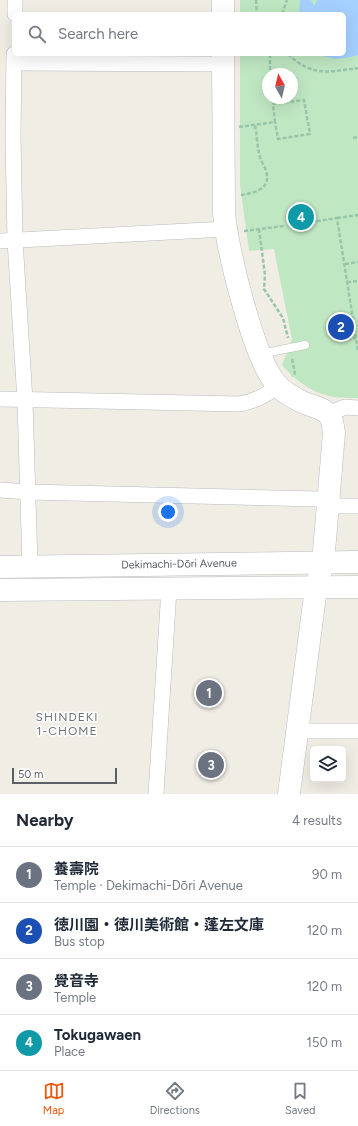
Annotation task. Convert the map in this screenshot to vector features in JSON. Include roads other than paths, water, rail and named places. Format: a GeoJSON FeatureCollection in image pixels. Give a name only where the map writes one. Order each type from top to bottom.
{"type":"FeatureCollection","features":[{"type":"Feature","properties":{"kind":"street"},"geometry":{"type":"LineString","coordinates":[[15,0],[15,12]]}},
{"type":"Feature","properties":{"kind":"street"},"geometry":{"type":"LineString","coordinates":[[223,0],[223,12]]}},
{"type":"Feature","properties":{"kind":"street"},"geometry":{"type":"LineString","coordinates":[[30,566],[29,492],[25,401],[16,240],[7,137],[14,59],[223,59],[232,231],[238,282],[260,354],[270,377],[284,383],[296,399],[328,414],[333,423],[334,444],[322,562],[316,588],[289,794]]}},
{"type":"Feature","properties":{"kind":"street"},"geometry":{"type":"LineString","coordinates":[[0,241],[232,231]]}},
{"type":"Feature","properties":{"kind":"street"},"geometry":{"type":"LineString","coordinates":[[0,399],[25,401],[238,404],[249,403],[284,383]]}},
{"type":"Feature","properties":{"kind":"street"},"geometry":{"type":"LineString","coordinates":[[328,414],[346,407],[358,408]]}},
{"type":"Feature","properties":{"kind":"street"},"geometry":{"type":"LineString","coordinates":[[0,490],[317,499],[339,506],[358,506]]}},
{"type":"Feature","properties":{"kind":"street","name":"Dekimachi-Dōri Avenue"},"geometry":{"type":"LineString","coordinates":[[0,567],[358,562]]}},
{"type":"Feature","properties":{"kind":"street"},"geometry":{"type":"LineString","coordinates":[[0,590],[358,587]]}},
{"type":"Feature","properties":{"kind":"street"},"geometry":{"type":"LineString","coordinates":[[156,794],[169,589]]}},
{"type":"Feature","properties":{"kind":"street"},"geometry":{"type":"LineString","coordinates":[[298,731],[358,731]]}},
{"type":"Feature","properties":{"kind":"lane"},"geometry":{"type":"LineString","coordinates":[[260,354],[305,345]]}},
{"type":"Feature","properties":{"kind":"water"},"geometry":{"type":"Polygon","coordinates":[[[300,0],[311,0],[314,6],[317,0],[358,0],[358,55],[338,59],[324,56],[346,56],[346,12],[299,12],[300,0]]]}},
{"type":"Feature","properties":{"kind":"place","name":"Tokugawaen"},"geometry":{"type":"Point","coordinates":[301,217]}},
{"type":"Feature","properties":{"kind":"place","name":"徳川園・徳川美術館・蓬左文庫"},"geometry":{"type":"Point","coordinates":[341,327]}},
{"type":"Feature","properties":{"kind":"place","name":"養壽院"},"geometry":{"type":"Point","coordinates":[209,693]}},
{"type":"Feature","properties":{"kind":"place","name":"覺音寺"},"geometry":{"type":"Point","coordinates":[211,765]}},
{"type":"Feature","properties":{"kind":"district","name":"SHINDEKI 1-CHOME"},"geometry":{"type":"Point","coordinates":[67,724]}}]}
